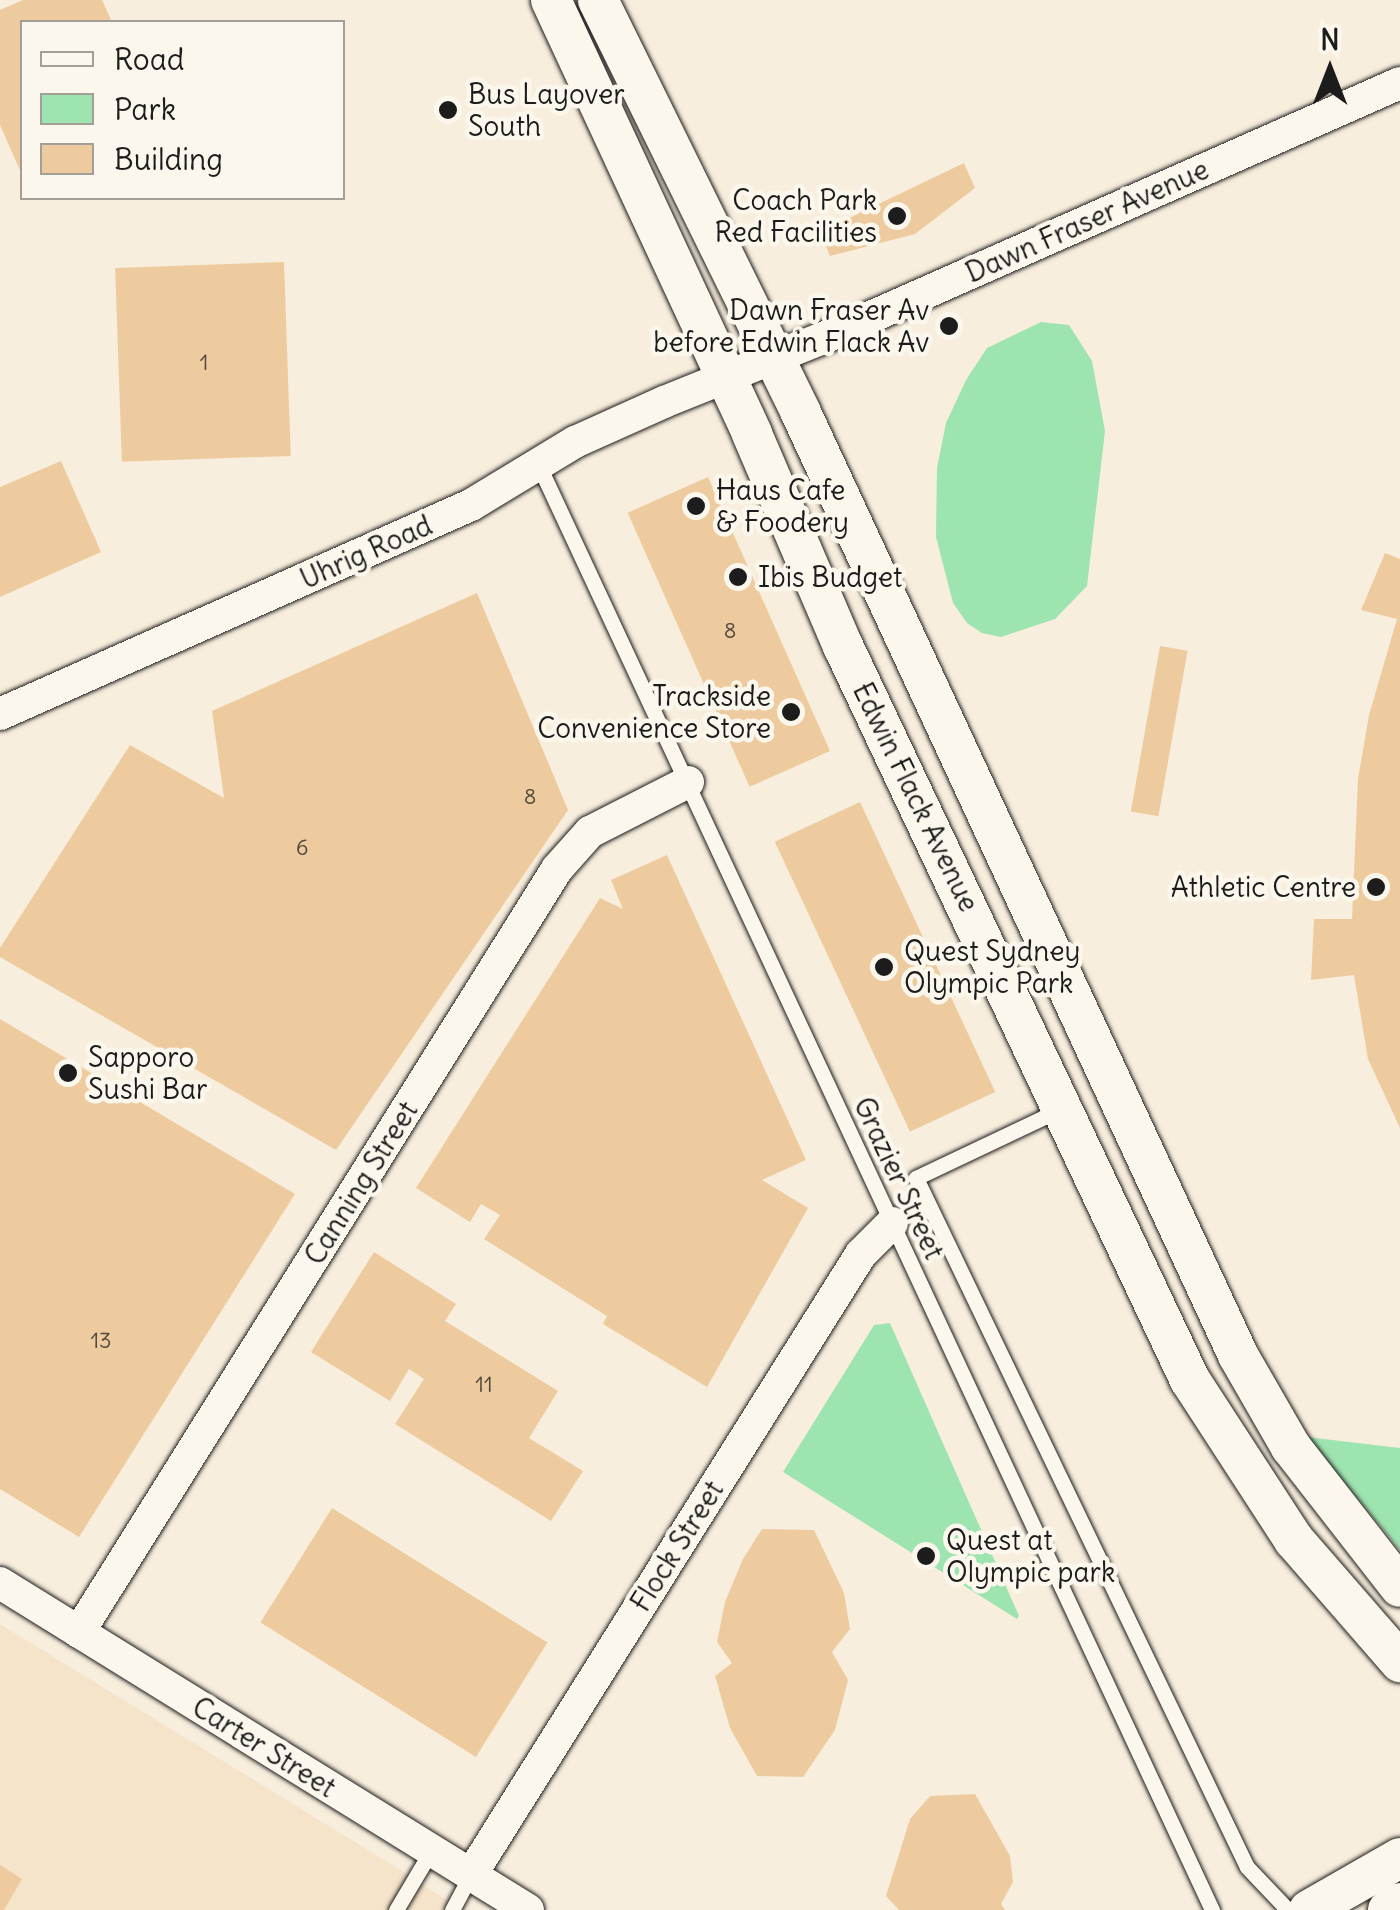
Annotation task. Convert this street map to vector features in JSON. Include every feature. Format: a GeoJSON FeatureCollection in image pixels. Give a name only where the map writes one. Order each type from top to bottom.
{"type":"FeatureCollection","features":[{"type":"Feature","properties":{"kind":"street","name":"Edwin Flack Avenue"},"geometry":{"type":"LineString","coordinates":[[551,0],[843,646],[1190,1380],[1294,1540],[1400,1662]]}},
{"type":"Feature","properties":{"kind":"street","name":"Edwin Flack Avenue"},"geometry":{"type":"LineString","coordinates":[[598,0],[773,356],[1238,1355],[1290,1447],[1400,1587]]}},
{"type":"Feature","properties":{"kind":"street","name":"Dawn Fraser Avenue"},"geometry":{"type":"LineString","coordinates":[[724,376],[836,332],[1400,83]]}},
{"type":"Feature","properties":{"kind":"street","name":"Uhrig Road"},"geometry":{"type":"LineString","coordinates":[[0,714],[471,505],[540,468],[575,442],[724,376]]}},
{"type":"Feature","properties":{"kind":"street","name":"Canning Street"},"geometry":{"type":"LineString","coordinates":[[80,1632],[557,869],[590,832],[688,782]]}},
{"type":"Feature","properties":{"kind":"street","name":"Flock Street"},"geometry":{"type":"LineString","coordinates":[[471,1875],[861,1254],[892,1223]]}},
{"type":"Feature","properties":{"kind":"street","name":"Carter Street"},"geometry":{"type":"LineString","coordinates":[[0,1584],[528,1910]]}},
{"type":"Feature","properties":{"kind":"street"},"geometry":{"type":"LineString","coordinates":[[1310,1910],[1400,1858]]}},
{"type":"Feature","properties":{"kind":"street"},"geometry":{"type":"LineString","coordinates":[[1388,1910],[1400,1903]]}},
{"type":"Feature","properties":{"kind":"lane","name":"Grazier Street"},"geometry":{"type":"LineString","coordinates":[[540,468],[1212,1910]]}},
{"type":"Feature","properties":{"kind":"lane"},"geometry":{"type":"LineString","coordinates":[[1064,1108],[916,1178],[1246,1866],[1288,1910]]}},
{"type":"Feature","properties":{"kind":"lane"},"geometry":{"type":"LineString","coordinates":[[396,1910],[432,1851]]}},
{"type":"Feature","properties":{"kind":"lane"},"geometry":{"type":"LineString","coordinates":[[452,1910],[471,1875]]}},
{"type":"Feature","properties":{"kind":"shaded area"},"geometry":{"type":"Polygon","coordinates":[[[0,1624],[407,1874],[461,1910],[0,1910],[0,1624]]]}},
{"type":"Feature","properties":{"kind":"green space"},"geometry":{"type":"Polygon","coordinates":[[[1041,322],[1069,325],[1092,361],[1105,431],[1087,586],[1055,619],[1001,637],[982,633],[967,623],[953,603],[936,537],[937,468],[946,423],[966,380],[987,348],[1041,322]]]}},
{"type":"Feature","properties":{"kind":"green space"},"geometry":{"type":"Polygon","coordinates":[[[890,1323],[1019,1616],[1017,1619],[783,1472],[874,1325],[890,1323]]]}},
{"type":"Feature","properties":{"kind":"green space"},"geometry":{"type":"Polygon","coordinates":[[[1307,1437],[1400,1448],[1400,1550],[1307,1437]]]}},
{"type":"Feature","properties":{"kind":"building"},"geometry":{"type":"Polygon","coordinates":[[[23,0],[102,0],[111,20],[20,20],[20,170],[0,125],[0,10],[23,0]]]}},
{"type":"Feature","properties":{"kind":"building","name":"Coach Park Red Facilities"},"geometry":{"type":"Polygon","coordinates":[[[964,163],[975,188],[915,234],[830,256],[820,232],[964,163]]]}},
{"type":"Feature","properties":{"kind":"building"},"geometry":{"type":"Polygon","coordinates":[[[284,262],[291,456],[122,462],[115,268],[284,262]]]}},
{"type":"Feature","properties":{"kind":"building"},"geometry":{"type":"Polygon","coordinates":[[[61,461],[101,552],[0,597],[0,487],[61,461]]]}},
{"type":"Feature","properties":{"kind":"building"},"geometry":{"type":"Polygon","coordinates":[[[708,477],[830,751],[750,787],[628,513],[708,477]]]}},
{"type":"Feature","properties":{"kind":"building","name":"Athletic Centre"},"geometry":{"type":"Polygon","coordinates":[[[1385,553],[1400,559],[1400,1128],[1368,1059],[1354,975],[1311,980],[1314,919],[1352,919],[1358,779],[1369,715],[1397,619],[1361,610],[1385,553]]]}},
{"type":"Feature","properties":{"kind":"building"},"geometry":{"type":"Polygon","coordinates":[[[477,593],[568,810],[336,1150],[0,957],[0,948],[130,745],[224,798],[212,711],[477,593]]]}},
{"type":"Feature","properties":{"kind":"building"},"geometry":{"type":"Polygon","coordinates":[[[1160,646],[1188,651],[1158,816],[1131,811],[1160,646]]]}},
{"type":"Feature","properties":{"kind":"building","name":"Quest Sydney Olympic Park"},"geometry":{"type":"Polygon","coordinates":[[[860,802],[995,1092],[910,1132],[775,842],[860,802]]]}},
{"type":"Feature","properties":{"kind":"building"},"geometry":{"type":"Polygon","coordinates":[[[667,855],[806,1160],[762,1180],[808,1208],[707,1387],[603,1324],[607,1316],[484,1239],[500,1215],[481,1204],[470,1222],[416,1188],[600,898],[623,909],[611,880],[667,855]]]}},
{"type":"Feature","properties":{"kind":"building"},"geometry":{"type":"Polygon","coordinates":[[[0,1019],[295,1194],[79,1537],[0,1489],[0,1019]]]}},
{"type":"Feature","properties":{"kind":"building"},"geometry":{"type":"Polygon","coordinates":[[[374,1252],[456,1304],[445,1321],[558,1391],[529,1438],[583,1471],[551,1521],[395,1424],[424,1379],[409,1369],[390,1401],[311,1352],[374,1252]]]}},
{"type":"Feature","properties":{"kind":"building"},"geometry":{"type":"Polygon","coordinates":[[[332,1508],[547,1643],[476,1757],[260,1622],[332,1508]]]}},
{"type":"Feature","properties":{"kind":"building"},"geometry":{"type":"Polygon","coordinates":[[[762,1529],[814,1530],[844,1593],[850,1629],[832,1652],[848,1680],[835,1730],[803,1777],[757,1776],[730,1728],[715,1676],[732,1663],[717,1642],[725,1602],[743,1559],[762,1529]]]}},
{"type":"Feature","properties":{"kind":"building"},"geometry":{"type":"Polygon","coordinates":[[[975,1794],[1010,1856],[1013,1882],[1001,1904],[1005,1910],[899,1910],[886,1896],[910,1819],[930,1796],[975,1794]]]}},
{"type":"Feature","properties":{"kind":"building"},"geometry":{"type":"Polygon","coordinates":[[[0,1865],[22,1879],[4,1910],[0,1910],[0,1865]]]}},
{"type":"Feature","properties":{"kind":"place","name":"Bus Layover South"},"geometry":{"type":"Point","coordinates":[448,110]}},
{"type":"Feature","properties":{"kind":"place","name":"Coach Park Red Facilities"},"geometry":{"type":"Point","coordinates":[897,216]}},
{"type":"Feature","properties":{"kind":"place","name":"Dawn Fraser Av before Edwin Flack Av"},"geometry":{"type":"Point","coordinates":[949,326]}},
{"type":"Feature","properties":{"kind":"place","name":"Haus Cafe & Foodery"},"geometry":{"type":"Point","coordinates":[696,506]}},
{"type":"Feature","properties":{"kind":"place","name":"Ibis Budget"},"geometry":{"type":"Point","coordinates":[738,577]}},
{"type":"Feature","properties":{"kind":"place","name":"Trackside Convenience Store"},"geometry":{"type":"Point","coordinates":[791,712]}},
{"type":"Feature","properties":{"kind":"place","name":"Athletic Centre"},"geometry":{"type":"Point","coordinates":[1376,887]}},
{"type":"Feature","properties":{"kind":"place","name":"Quest Sydney Olympic Park"},"geometry":{"type":"Point","coordinates":[884,967]}},
{"type":"Feature","properties":{"kind":"place","name":"Sapporo Sushi Bar"},"geometry":{"type":"Point","coordinates":[68,1073]}},
{"type":"Feature","properties":{"kind":"place","name":"Quest at Olympic park"},"geometry":{"type":"Point","coordinates":[926,1556]}}]}
